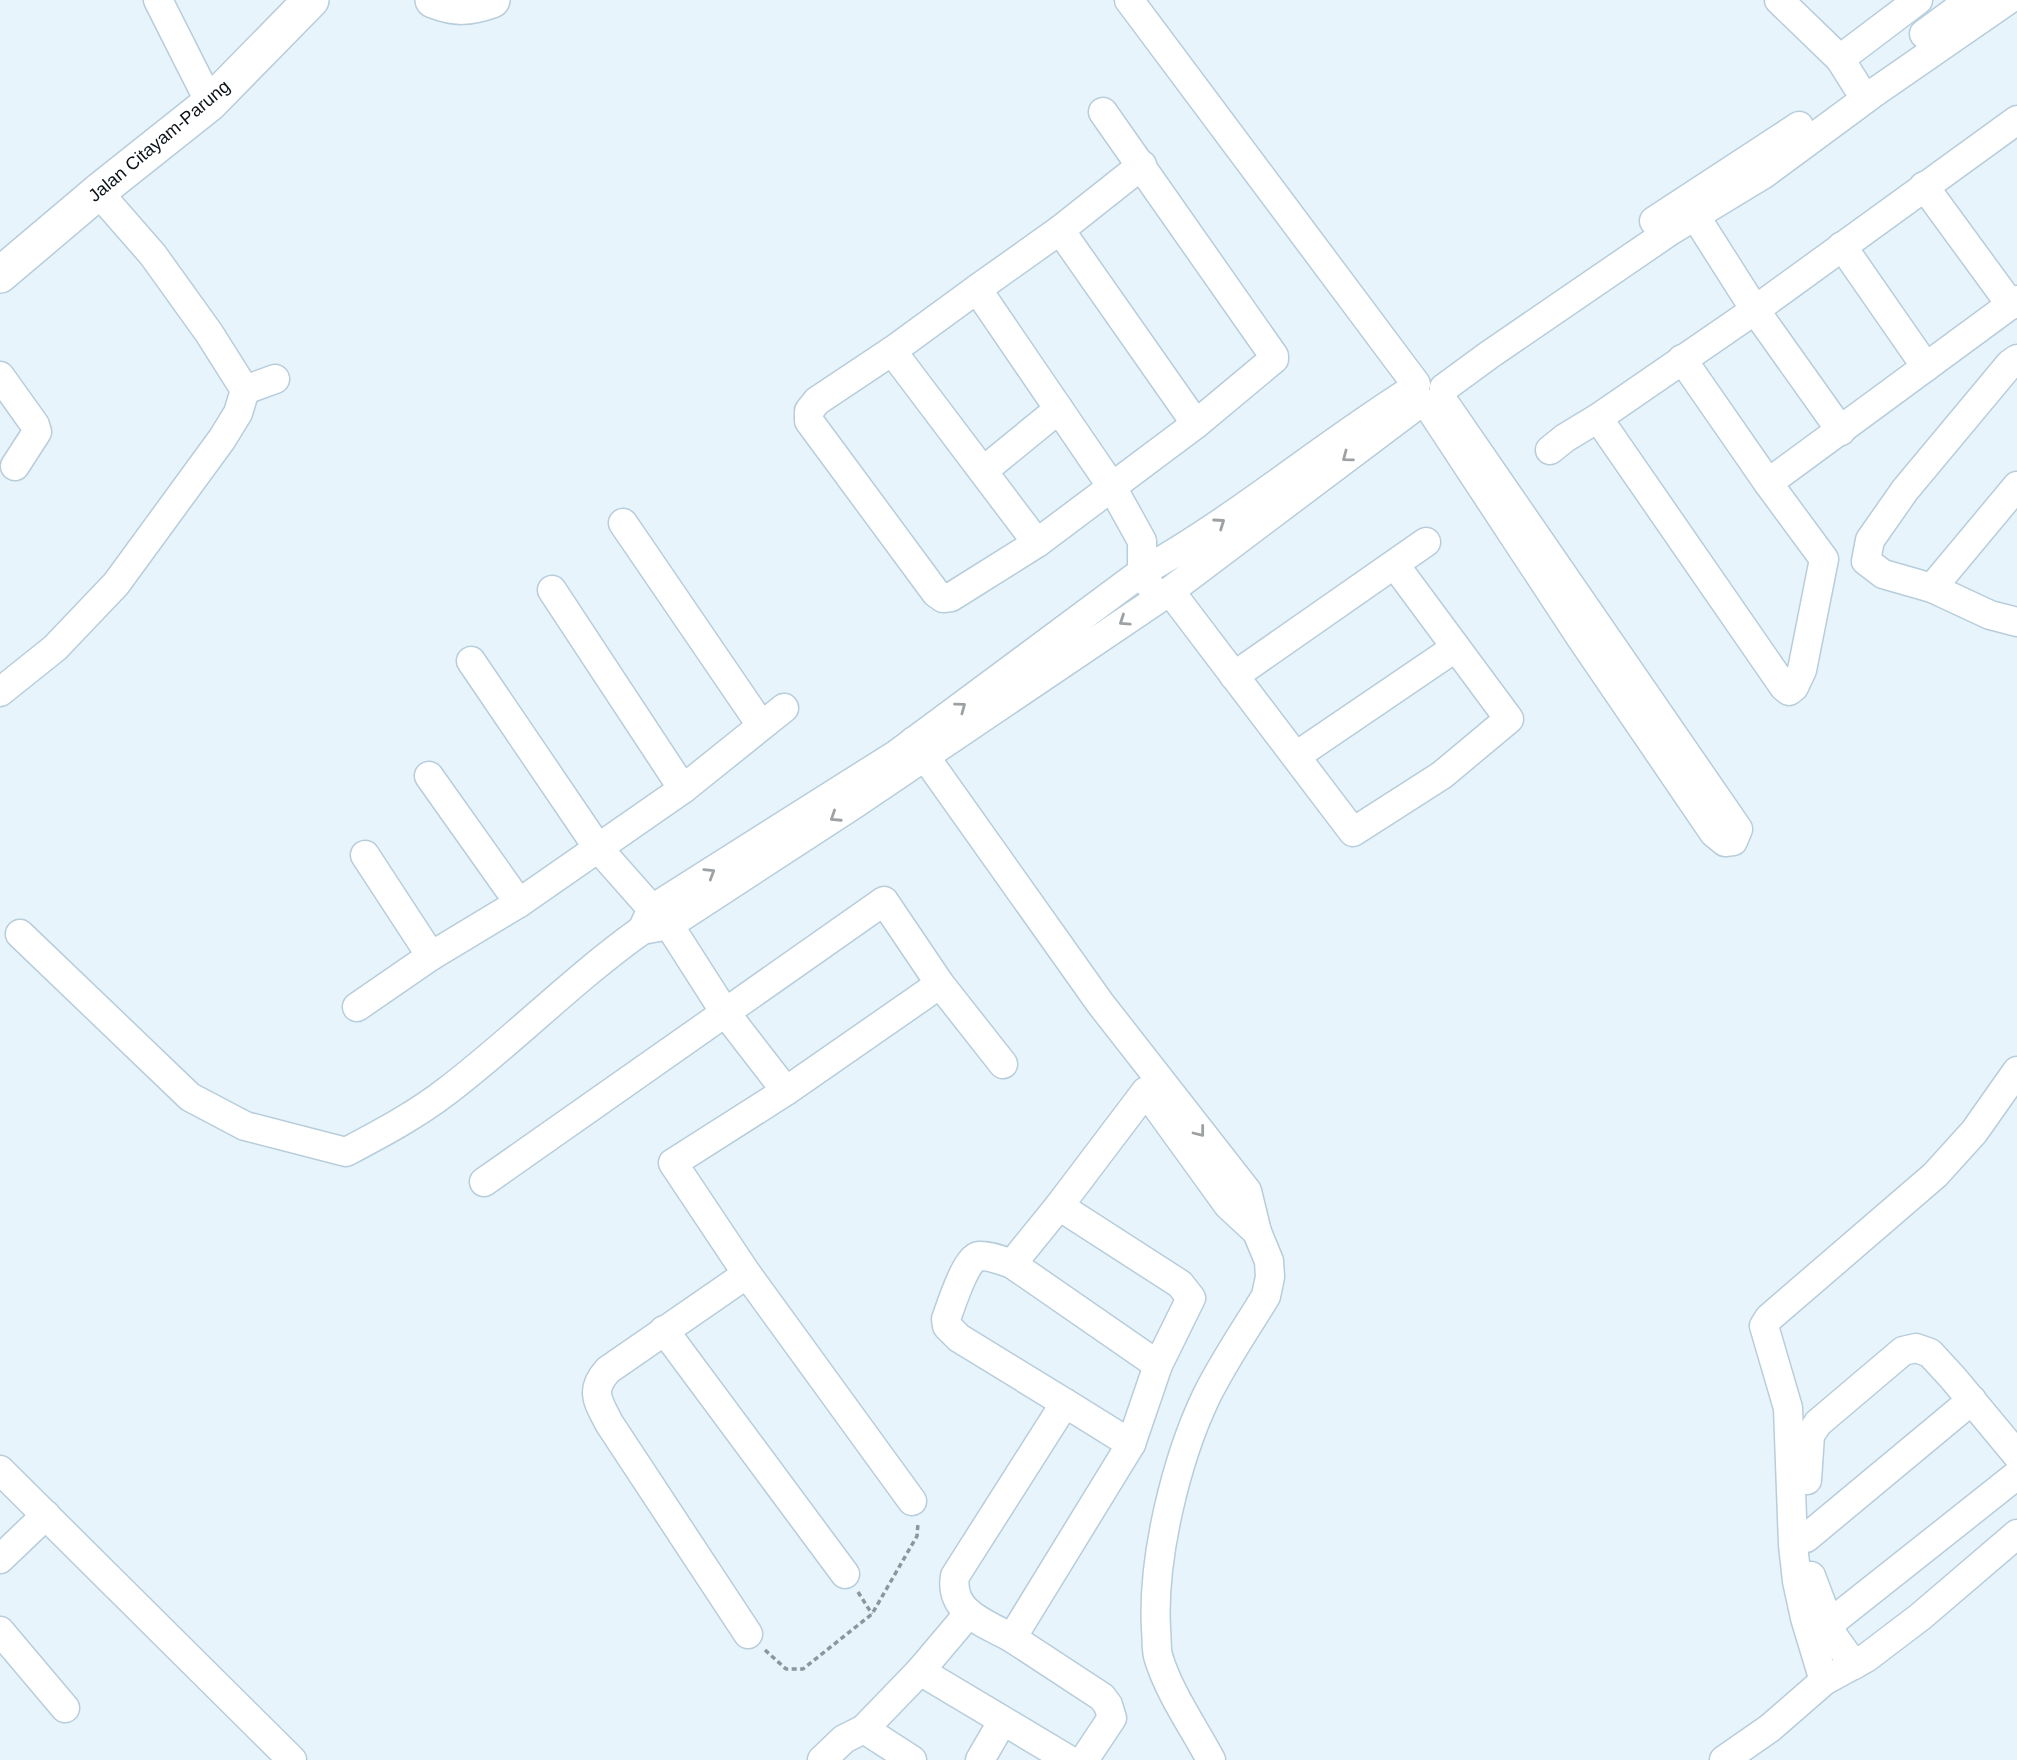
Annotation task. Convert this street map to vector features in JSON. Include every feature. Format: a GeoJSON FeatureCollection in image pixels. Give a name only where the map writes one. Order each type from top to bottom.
{"type":"FeatureCollection","features":[{"type":"Feature","properties":{"kind":"main road","name":"Jalan Citayam-Parung"},"geometry":{"type":"LineString","coordinates":[[0,275],[98,192],[210,103],[311,0]]}},
{"type":"Feature","properties":{"kind":"main road"},"geometry":{"type":"LineString","coordinates":[[433,0],[450,7],[474,6],[492,0]]}},
{"type":"Feature","properties":{"kind":"street"},"geometry":{"type":"LineString","coordinates":[[158,0],[210,103]]}},
{"type":"Feature","properties":{"kind":"street"},"geometry":{"type":"LineString","coordinates":[[1129,0],[1428,389],[1581,638],[1714,833],[1725,842],[1733,841],[1738,829],[1428,389],[1153,0]]}},
{"type":"Feature","properties":{"kind":"street"},"geometry":{"type":"LineString","coordinates":[[1779,0],[1840,59],[1857,86]]}},
{"type":"Feature","properties":{"kind":"street"},"geometry":{"type":"LineString","coordinates":[[1840,59],[1919,0]]}},
{"type":"Feature","properties":{"kind":"street"},"geometry":{"type":"LineString","coordinates":[[1691,209],[1970,0]]}},
{"type":"Feature","properties":{"kind":"street"},"geometry":{"type":"LineString","coordinates":[[911,755],[935,748],[1164,595],[1188,560],[1428,389],[1636,232],[1765,174],[1875,92],[2008,0]]}},
{"type":"Feature","properties":{"kind":"street"},"geometry":{"type":"LineString","coordinates":[[1103,112],[1142,165],[1274,355],[1274,359],[1196,424],[1037,543],[951,597],[943,598],[936,593],[809,421],[809,411],[817,401],[892,351],[1060,230],[1142,165]]}},
{"type":"Feature","properties":{"kind":"street"},"geometry":{"type":"LineString","coordinates":[[1550,450],[1755,310],[1924,186],[2014,130]]}},
{"type":"Feature","properties":{"kind":"street"},"geometry":{"type":"LineString","coordinates":[[1768,483],[2014,302],[1924,186]]}},
{"type":"Feature","properties":{"kind":"street"},"geometry":{"type":"LineString","coordinates":[[0,692],[55,648],[116,584],[222,439],[238,413],[245,390],[209,333],[153,255],[98,192]]}},
{"type":"Feature","properties":{"kind":"street"},"geometry":{"type":"LineString","coordinates":[[1691,209],[1755,310],[1841,431]]}},
{"type":"Feature","properties":{"kind":"street"},"geometry":{"type":"LineString","coordinates":[[1060,230],[1196,424]]}},
{"type":"Feature","properties":{"kind":"street"},"geometry":{"type":"LineString","coordinates":[[1842,246],[1926,367]]}},
{"type":"Feature","properties":{"kind":"street"},"geometry":{"type":"LineString","coordinates":[[976,289],[1112,487],[1142,541],[1142,572],[1234,676],[1353,832],[1442,775],[1509,719],[1395,565]]}},
{"type":"Feature","properties":{"kind":"street"},"geometry":{"type":"LineString","coordinates":[[892,351],[1037,543]]}},
{"type":"Feature","properties":{"kind":"street"},"geometry":{"type":"LineString","coordinates":[[1598,418],[1789,691],[1794,687],[1802,670],[1824,559],[1682,359]]}},
{"type":"Feature","properties":{"kind":"street"},"geometry":{"type":"LineString","coordinates":[[2017,359],[1905,490],[1870,540],[1866,561],[1883,574],[1932,588],[1990,615],[2017,622]]}},
{"type":"Feature","properties":{"kind":"street"},"geometry":{"type":"LineString","coordinates":[[0,376],[35,425],[37,432],[15,466]]}},
{"type":"Feature","properties":{"kind":"street"},"geometry":{"type":"LineString","coordinates":[[245,390],[275,379]]}},
{"type":"Feature","properties":{"kind":"street"},"geometry":{"type":"LineString","coordinates":[[982,471],[1059,409]]}},
{"type":"Feature","properties":{"kind":"street"},"geometry":{"type":"LineString","coordinates":[[1932,588],[2017,486]]}},
{"type":"Feature","properties":{"kind":"street"},"geometry":{"type":"LineString","coordinates":[[624,523],[761,725]]}},
{"type":"Feature","properties":{"kind":"street"},"geometry":{"type":"LineString","coordinates":[[1142,541],[1188,560]]}},
{"type":"Feature","properties":{"kind":"street"},"geometry":{"type":"LineString","coordinates":[[1234,676],[1426,542]]}},
{"type":"Feature","properties":{"kind":"street"},"geometry":{"type":"LineString","coordinates":[[20,934],[190,1097],[245,1126],[346,1152],[446,1092],[606,956],[654,921],[911,755],[1142,572],[1188,560]]}},
{"type":"Feature","properties":{"kind":"street"},"geometry":{"type":"LineString","coordinates":[[552,590],[683,789]]}},
{"type":"Feature","properties":{"kind":"street"},"geometry":{"type":"LineString","coordinates":[[1296,756],[1455,648]]}},
{"type":"Feature","properties":{"kind":"street"},"geometry":{"type":"LineString","coordinates":[[471,661],[598,848],[786,1091]]}},
{"type":"Feature","properties":{"kind":"street"},"geometry":{"type":"LineString","coordinates":[[357,1007],[431,956],[519,903],[683,789],[784,708]]}},
{"type":"Feature","properties":{"kind":"street"},"geometry":{"type":"LineString","coordinates":[[911,755],[1090,1021],[1146,1091],[1228,1205],[1258,1232]]}},
{"type":"Feature","properties":{"kind":"street"},"geometry":{"type":"LineString","coordinates":[[911,755],[1247,1191],[1269,1261],[1270,1277],[1266,1296],[1207,1394],[1185,1448],[1158,1570],[1155,1610],[1158,1654],[1172,1691],[1211,1760]]}},
{"type":"Feature","properties":{"kind":"street"},"geometry":{"type":"LineString","coordinates":[[429,776],[519,903]]}},
{"type":"Feature","properties":{"kind":"street"},"geometry":{"type":"LineString","coordinates":[[365,856],[431,956]]}},
{"type":"Feature","properties":{"kind":"street"},"geometry":{"type":"LineString","coordinates":[[484,1182],[884,901],[940,984],[1003,1064]]}},
{"type":"Feature","properties":{"kind":"street"},"geometry":{"type":"LineString","coordinates":[[912,1501],[747,1274],[673,1163],[786,1091],[940,984]]}},
{"type":"Feature","properties":{"kind":"street"},"geometry":{"type":"LineString","coordinates":[[1824,1681],[1797,1581],[1793,1545],[1788,1408],[1763,1326],[1948,1161],[1974,1132],[2017,1071]]}},
{"type":"Feature","properties":{"kind":"street"},"geometry":{"type":"LineString","coordinates":[[1012,1264],[1146,1091]]}},
{"type":"Feature","properties":{"kind":"street"},"geometry":{"type":"LineString","coordinates":[[1012,1638],[1131,1444],[1158,1366],[1191,1298],[1180,1284],[1059,1206]]}},
{"type":"Feature","properties":{"kind":"street"},"geometry":{"type":"LineString","coordinates":[[1131,1444],[959,1338],[947,1326],[946,1319],[967,1267],[979,1256],[1012,1264],[1158,1366]]}},
{"type":"Feature","properties":{"kind":"street"},"geometry":{"type":"LineString","coordinates":[[747,1274],[664,1330],[603,1376],[598,1381],[596,1391],[598,1402],[650,1487],[748,1634]]}},
{"type":"Feature","properties":{"kind":"street"},"geometry":{"type":"LineString","coordinates":[[664,1330],[845,1574]]}},
{"type":"Feature","properties":{"kind":"street"},"geometry":{"type":"LineString","coordinates":[[1854,1665],[1834,1637],[1808,1567],[1806,1538],[1810,1435],[1818,1423],[1903,1351],[1916,1348],[1930,1353],[2017,1455]]}},
{"type":"Feature","properties":{"kind":"street"},"geometry":{"type":"LineString","coordinates":[[1806,1538],[1972,1400]]}},
{"type":"Feature","properties":{"kind":"street"},"geometry":{"type":"LineString","coordinates":[[1065,1403],[955,1576],[953,1590],[957,1602],[969,1613],[1093,1690],[1108,1705],[1112,1718],[1084,1760]]}},
{"type":"Feature","properties":{"kind":"street"},"geometry":{"type":"LineString","coordinates":[[0,1470],[292,1760]]}},
{"type":"Feature","properties":{"kind":"street"},"geometry":{"type":"LineString","coordinates":[[1829,1624],[2017,1475]]}},
{"type":"Feature","properties":{"kind":"street"},"geometry":{"type":"LineString","coordinates":[[0,1559],[46,1515]]}},
{"type":"Feature","properties":{"kind":"street"},"geometry":{"type":"LineString","coordinates":[[1724,1760],[1770,1728],[1824,1681],[1854,1665],[1920,1617],[2017,1534]]}},
{"type":"Feature","properties":{"kind":"street"},"geometry":{"type":"LineString","coordinates":[[822,1760],[844,1739],[864,1729],[920,1671],[969,1613]]}},
{"type":"Feature","properties":{"kind":"street"},"geometry":{"type":"LineString","coordinates":[[0,1631],[65,1707]]}},
{"type":"Feature","properties":{"kind":"street"},"geometry":{"type":"LineString","coordinates":[[920,1671],[1069,1760]]}},
{"type":"Feature","properties":{"kind":"street"},"geometry":{"type":"LineString","coordinates":[[980,1760],[1002,1722]]}},
{"type":"Feature","properties":{"kind":"street"},"geometry":{"type":"LineString","coordinates":[[864,1729],[912,1760]]}},
{"type":"Feature","properties":{"kind":"path"},"geometry":{"type":"LineString","coordinates":[[748,1634],[786,1669],[803,1669],[872,1614],[917,1536]]}}]}
